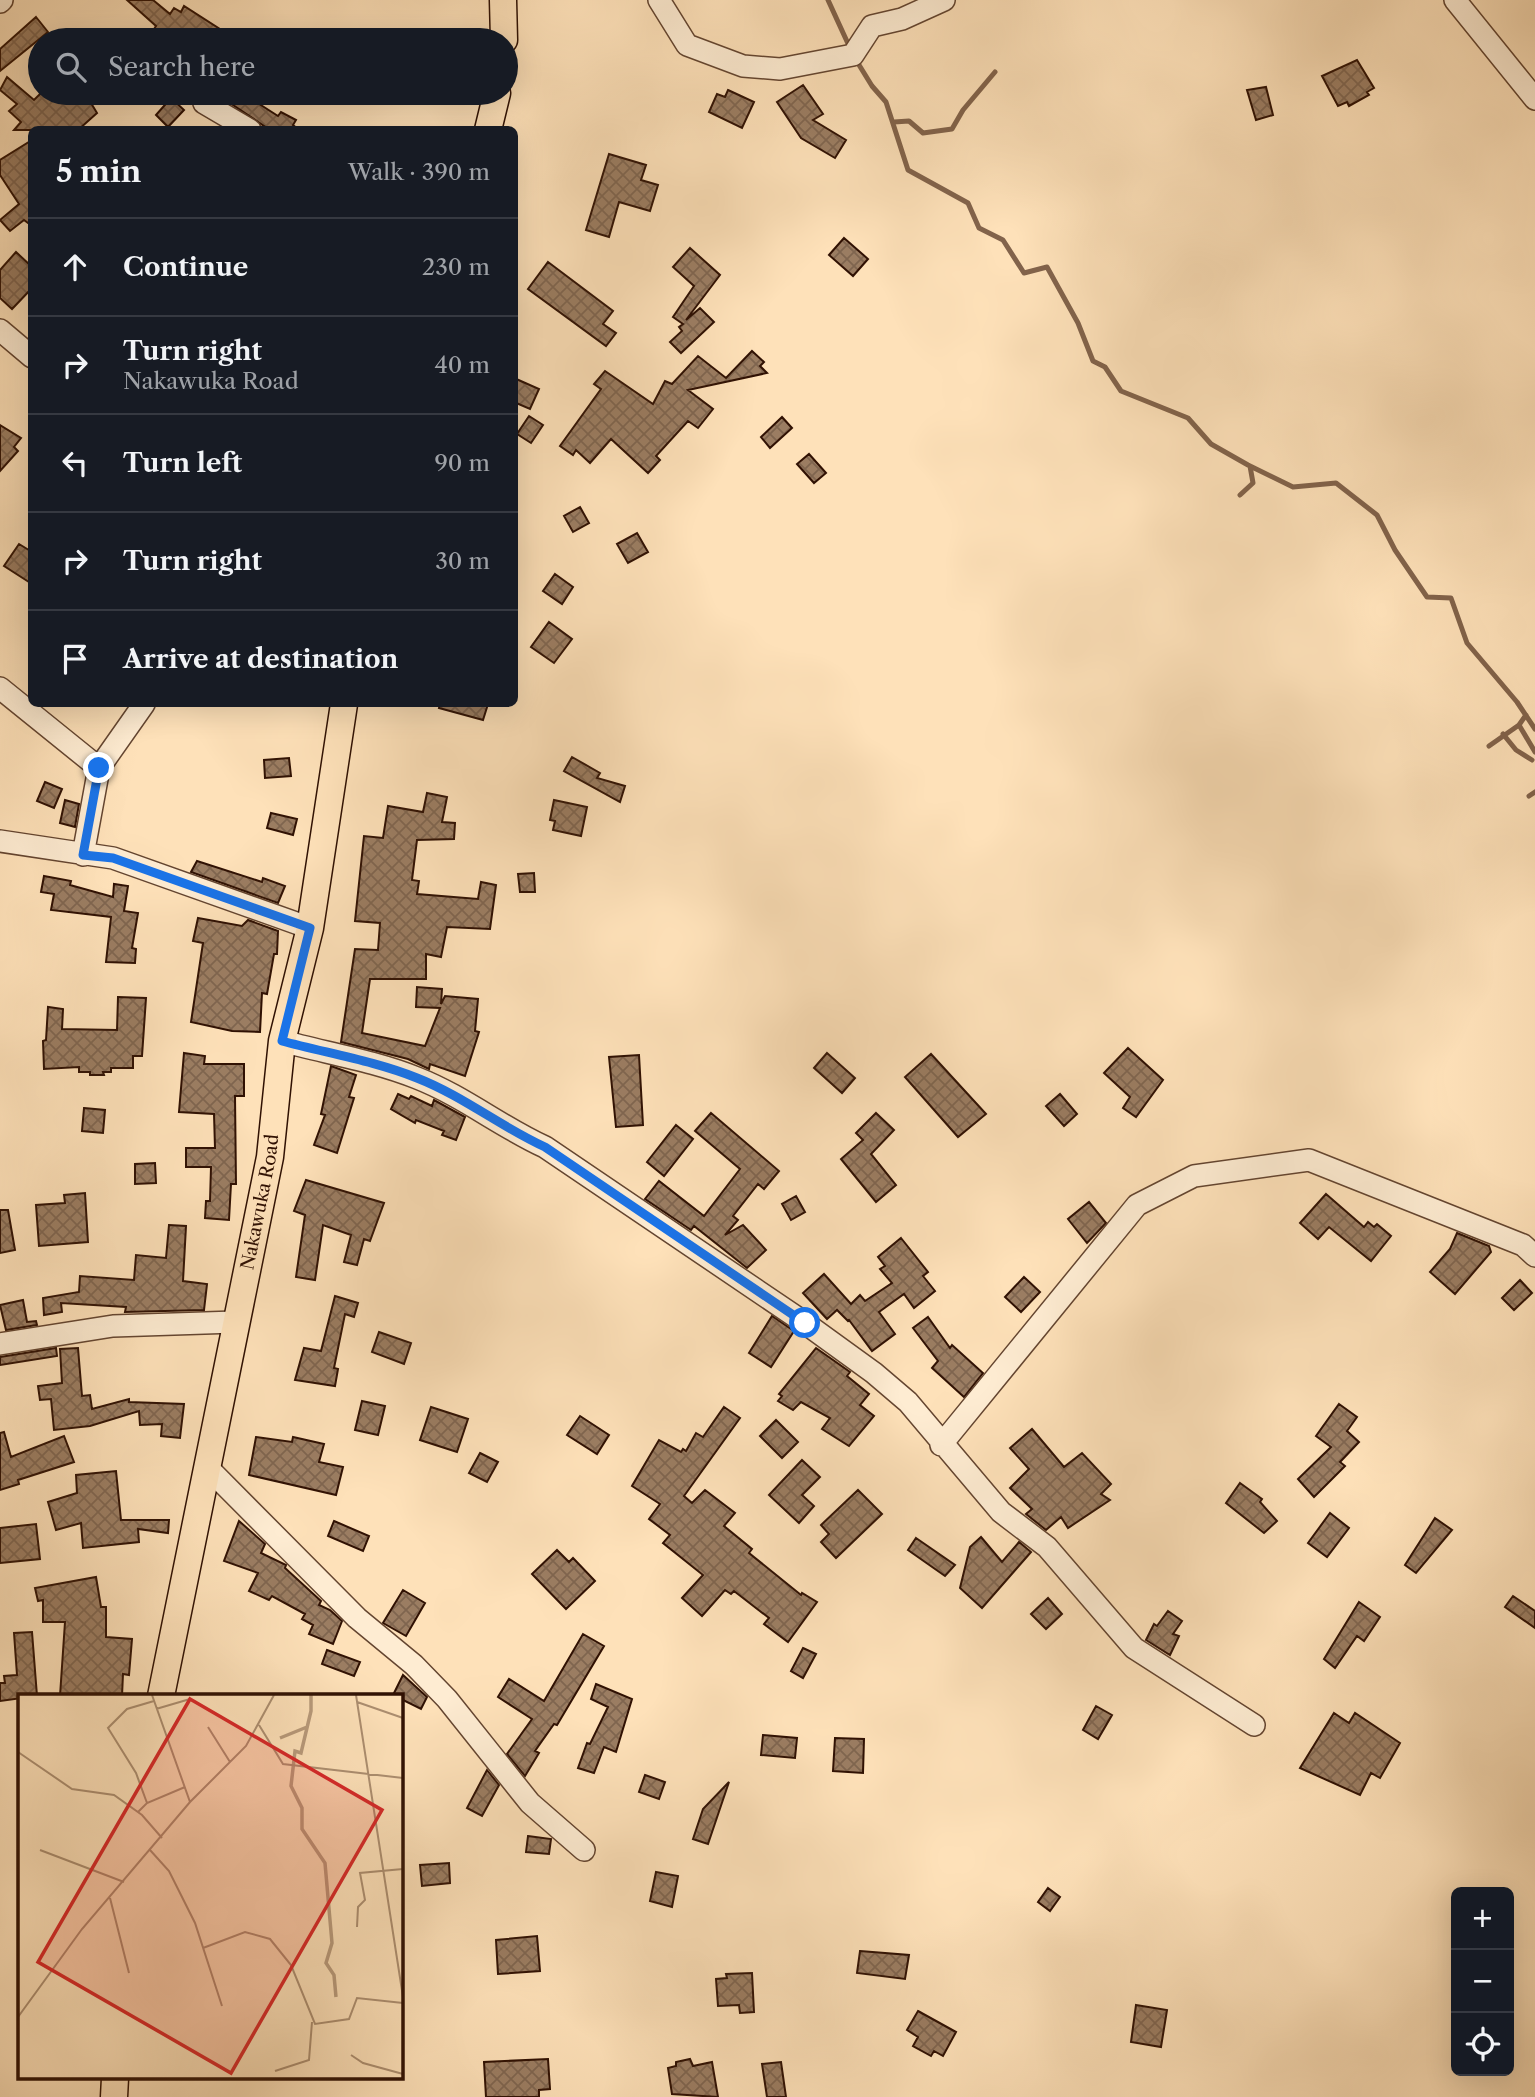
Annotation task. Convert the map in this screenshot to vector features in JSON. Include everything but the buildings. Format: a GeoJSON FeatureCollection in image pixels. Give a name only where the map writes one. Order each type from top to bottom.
{"type":"FeatureCollection","features":[{"type":"Feature","properties":{"kind":"main road"},"geometry":{"type":"LineString","coordinates":[[503,0],[504,28]]}},
{"type":"Feature","properties":{"kind":"main road"},"geometry":{"type":"LineString","coordinates":[[489,126],[494,105]]}},
{"type":"Feature","properties":{"kind":"main road","name":"Nakawuka Road"},"geometry":{"type":"LineString","coordinates":[[161,1694],[234,1322],[270,1157],[282,1041],[310,928],[344,707]]}},
{"type":"Feature","properties":{"kind":"street"},"geometry":{"type":"LineString","coordinates":[[659,0],[687,45],[743,66],[780,69],[852,55],[872,26],[902,19],[944,0]]}},
{"type":"Feature","properties":{"kind":"street"},"geometry":{"type":"LineString","coordinates":[[1455,0],[1535,99]]}},
{"type":"Feature","properties":{"kind":"street"},"geometry":{"type":"LineString","coordinates":[[207,105],[243,126]]}},
{"type":"Feature","properties":{"kind":"street"},"geometry":{"type":"LineString","coordinates":[[0,330],[28,354]]}},
{"type":"Feature","properties":{"kind":"street"},"geometry":{"type":"LineString","coordinates":[[0,688],[99,768]]}},
{"type":"Feature","properties":{"kind":"street"},"geometry":{"type":"LineString","coordinates":[[83,855],[99,768],[143,707]]}},
{"type":"Feature","properties":{"kind":"street"},"geometry":{"type":"LineString","coordinates":[[0,841],[22,842],[83,855],[113,858],[310,928]]}},
{"type":"Feature","properties":{"kind":"street"},"geometry":{"type":"LineString","coordinates":[[282,1041],[416,1077],[465,1100],[522,1137],[545,1147],[785,1309],[908,1402],[941,1445],[1000,1512],[1047,1547],[1134,1648],[1254,1724]]}},
{"type":"Feature","properties":{"kind":"street"},"geometry":{"type":"LineString","coordinates":[[941,1445],[1137,1205],[1194,1176],[1309,1160],[1523,1245],[1535,1256]]}},
{"type":"Feature","properties":{"kind":"street"},"geometry":{"type":"LineString","coordinates":[[0,1344],[113,1326],[234,1322]]}},
{"type":"Feature","properties":{"kind":"street"},"geometry":{"type":"LineString","coordinates":[[207,1466],[284,1540],[357,1618],[432,1683],[530,1803],[584,1850]]}},
{"type":"Feature","properties":{"kind":"waterway"},"geometry":{"type":"LineString","coordinates":[[828,0],[850,48]]}},
{"type":"Feature","properties":{"kind":"waterway"},"geometry":{"type":"LineString","coordinates":[[856,60],[886,102],[908,170],[968,203],[979,228],[1003,240],[1024,273],[1047,267],[1078,323],[1093,361],[1105,367],[1121,391],[1188,418],[1211,444],[1293,487],[1336,483],[1377,515],[1395,550],[1427,597],[1451,598],[1467,643],[1517,702],[1535,729]]}},
{"type":"Feature","properties":{"kind":"waterway"},"geometry":{"type":"LineString","coordinates":[[894,122],[909,121],[923,133],[952,129],[963,110],[995,72]]}},
{"type":"Feature","properties":{"kind":"waterway"},"geometry":{"type":"LineString","coordinates":[[1240,495],[1253,483],[1250,466]]}},
{"type":"Feature","properties":{"kind":"waterway"},"geometry":{"type":"LineString","coordinates":[[1489,746],[1519,725],[1526,715]]}},
{"type":"Feature","properties":{"kind":"waterway"},"geometry":{"type":"LineString","coordinates":[[1519,725],[1535,752]]}},
{"type":"Feature","properties":{"kind":"waterway"},"geometry":{"type":"LineString","coordinates":[[1503,734],[1516,750],[1532,760]]}},
{"type":"Feature","properties":{"kind":"waterway"},"geometry":{"type":"LineString","coordinates":[[1529,796],[1535,792]]}},
{"type":"Feature","properties":{"kind":"route"},"geometry":{"type":"LineString","coordinates":[[99,768],[83,855],[113,858],[310,928],[282,1041],[416,1077],[465,1100],[522,1137],[545,1147],[805,1323]]}}]}
